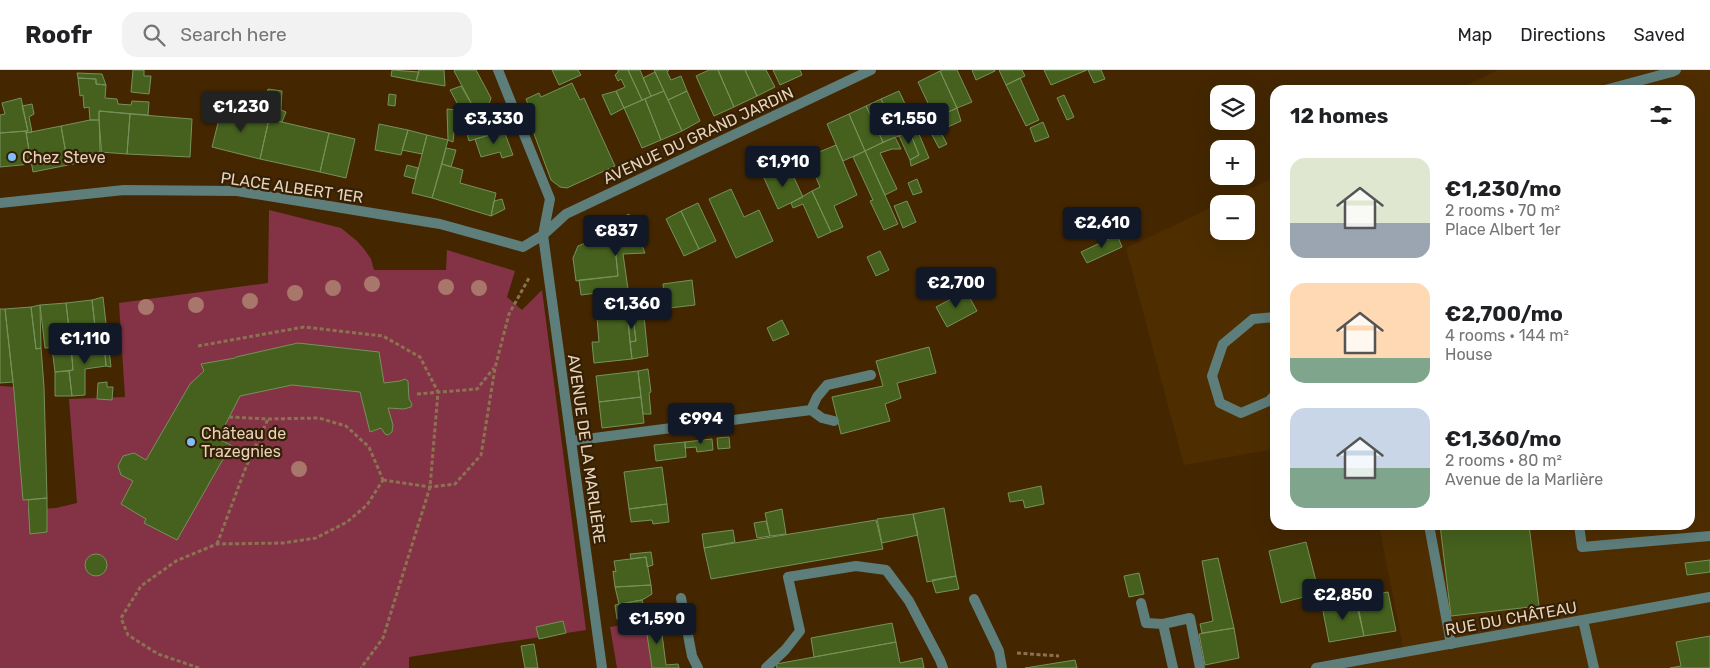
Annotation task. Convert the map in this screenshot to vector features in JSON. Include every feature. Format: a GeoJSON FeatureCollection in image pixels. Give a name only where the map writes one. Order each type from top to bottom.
{"type":"FeatureCollection","features":[{"type":"Feature","properties":{"kind":"street","name":"AVENUE DE LA MARLIÈRE"},"geometry":{"type":"LineString","coordinates":[[498,70],[550,199],[543,235],[602,668]]}},
{"type":"Feature","properties":{"kind":"street","name":"AVENUE DU GRAND JARDIN"},"geometry":{"type":"LineString","coordinates":[[543,235],[566,214],[871,70]]}},
{"type":"Feature","properties":{"kind":"street"},"geometry":{"type":"LineString","coordinates":[[1624,85],[1676,70]]}},
{"type":"Feature","properties":{"kind":"street","name":"PLACE ALBERT 1ER"},"geometry":{"type":"LineString","coordinates":[[0,202],[124,190],[237,191],[440,224],[523,247],[543,235]]}},
{"type":"Feature","properties":{"kind":"street"},"geometry":{"type":"LineString","coordinates":[[1270,317],[1253,319],[1223,344],[1212,376],[1220,403],[1241,413],[1270,400]]}},
{"type":"Feature","properties":{"kind":"street"},"geometry":{"type":"LineString","coordinates":[[811,410],[817,397],[827,385],[871,375]]}},
{"type":"Feature","properties":{"kind":"street"},"geometry":{"type":"LineString","coordinates":[[571,441],[811,410],[822,418],[834,421]]}},
{"type":"Feature","properties":{"kind":"street"},"geometry":{"type":"LineString","coordinates":[[1430,530],[1451,644]]}},
{"type":"Feature","properties":{"kind":"street"},"geometry":{"type":"LineString","coordinates":[[1580,530],[1582,547],[1710,536]]}},
{"type":"Feature","properties":{"kind":"street"},"geometry":{"type":"LineString","coordinates":[[766,668],[785,650],[800,631],[788,577],[856,566],[886,570],[909,601],[940,660],[942,668]]}},
{"type":"Feature","properties":{"kind":"street","name":"RUE DU CHÂTEAU"},"geometry":{"type":"LineString","coordinates":[[1317,668],[1710,597]]}},
{"type":"Feature","properties":{"kind":"street"},"geometry":{"type":"LineString","coordinates":[[681,598],[692,656],[698,668]]}},
{"type":"Feature","properties":{"kind":"street"},"geometry":{"type":"LineString","coordinates":[[974,599],[999,651],[1002,668]]}},
{"type":"Feature","properties":{"kind":"street"},"geometry":{"type":"LineString","coordinates":[[1141,603],[1146,623],[1163,624],[1190,618],[1200,668]]}},
{"type":"Feature","properties":{"kind":"street"},"geometry":{"type":"LineString","coordinates":[[1583,620],[1594,668]]}},
{"type":"Feature","properties":{"kind":"street"},"geometry":{"type":"LineString","coordinates":[[1163,624],[1173,668]]}},
{"type":"Feature","properties":{"kind":"path"},"geometry":{"type":"LineString","coordinates":[[384,480],[430,486],[455,484],[481,455],[495,368],[509,314],[528,281],[531,271]]}},
{"type":"Feature","properties":{"kind":"path"},"geometry":{"type":"LineString","coordinates":[[198,346],[304,327],[383,336],[420,357],[438,392],[430,486],[383,638],[361,668]]}},
{"type":"Feature","properties":{"kind":"path"},"geometry":{"type":"LineString","coordinates":[[417,394],[477,388],[495,368]]}},
{"type":"Feature","properties":{"kind":"path"},"geometry":{"type":"LineString","coordinates":[[229,417],[319,418],[346,426],[369,448],[384,480]]}},
{"type":"Feature","properties":{"kind":"path"},"geometry":{"type":"LineString","coordinates":[[217,544],[246,467],[268,418]]}},
{"type":"Feature","properties":{"kind":"path"},"geometry":{"type":"LineString","coordinates":[[199,668],[158,654],[128,635],[121,618],[141,586],[176,561],[217,544],[283,543],[316,538],[347,522],[367,505],[384,480]]}},
{"type":"Feature","properties":{"kind":"path"},"geometry":{"type":"LineString","coordinates":[[999,651],[1060,656]]}},
{"type":"Feature","properties":{"kind":"shaded area"},"geometry":{"type":"Polygon","coordinates":[[[1498,70],[1710,70],[1710,668],[1316,668],[1404,652],[1380,530],[1695,530],[1695,85],[1466,85],[1498,70]]]}},
{"type":"Feature","properties":{"kind":"shaded area"},"geometry":{"type":"Polygon","coordinates":[[[1270,179],[1270,450],[1184,465],[1126,248],[1210,208],[1210,240],[1255,240],[1255,195],[1237,195],[1270,179]]]}},
{"type":"Feature","properties":{"kind":"shaded area"},"geometry":{"type":"Polygon","coordinates":[[[269,210],[341,228],[364,249],[371,259],[374,270],[446,270],[447,250],[515,271],[507,297],[522,310],[542,290],[586,630],[409,657],[409,668],[0,668],[0,386],[17,387],[28,510],[56,508],[77,503],[69,399],[125,397],[119,303],[268,283],[269,210]]]}},
{"type":"Feature","properties":{"kind":"shaded area"},"geometry":{"type":"Polygon","coordinates":[[[648,621],[656,668],[617,668],[610,627],[648,621]]]}},
{"type":"Feature","properties":{"kind":"building"},"geometry":{"type":"Polygon","coordinates":[[[133,70],[144,70],[144,76],[151,76],[149,94],[131,92],[133,70]]]}},
{"type":"Feature","properties":{"kind":"building"},"geometry":{"type":"Polygon","coordinates":[[[392,70],[419,72],[416,81],[391,76],[392,70]]]}},
{"type":"Feature","properties":{"kind":"building"},"geometry":{"type":"Polygon","coordinates":[[[419,70],[444,70],[445,86],[416,81],[419,70]]]}},
{"type":"Feature","properties":{"kind":"building"},"geometry":{"type":"Polygon","coordinates":[[[476,70],[491,98],[489,104],[475,110],[454,71],[476,70]]]}},
{"type":"Feature","properties":{"kind":"building"},"geometry":{"type":"Polygon","coordinates":[[[552,70],[578,70],[581,75],[559,85],[552,70]]]}},
{"type":"Feature","properties":{"kind":"building"},"geometry":{"type":"Polygon","coordinates":[[[618,70],[628,70],[642,100],[624,108],[616,91],[625,87],[621,79],[618,81],[615,75],[618,70]]]}},
{"type":"Feature","properties":{"kind":"building"},"geometry":{"type":"Polygon","coordinates":[[[628,70],[640,70],[651,96],[642,100],[628,70]]]}},
{"type":"Feature","properties":{"kind":"building"},"geometry":{"type":"Polygon","coordinates":[[[654,70],[669,70],[667,72],[671,80],[681,76],[687,91],[668,100],[654,70]]]}},
{"type":"Feature","properties":{"kind":"building"},"geometry":{"type":"Polygon","coordinates":[[[709,70],[718,70],[734,107],[714,116],[696,76],[709,70]]]}},
{"type":"Feature","properties":{"kind":"building"},"geometry":{"type":"Polygon","coordinates":[[[718,70],[745,70],[757,96],[734,107],[718,70]]]}},
{"type":"Feature","properties":{"kind":"building"},"geometry":{"type":"Polygon","coordinates":[[[745,70],[766,70],[775,87],[757,96],[745,70]]]}},
{"type":"Feature","properties":{"kind":"building"},"geometry":{"type":"Polygon","coordinates":[[[773,70],[800,70],[802,75],[780,85],[773,70]]]}},
{"type":"Feature","properties":{"kind":"building"},"geometry":{"type":"Polygon","coordinates":[[[957,70],[972,102],[957,108],[940,71],[957,70]]]}},
{"type":"Feature","properties":{"kind":"building"},"geometry":{"type":"Polygon","coordinates":[[[972,70],[995,70],[995,71],[976,80],[972,70]]]}},
{"type":"Feature","properties":{"kind":"building"},"geometry":{"type":"Polygon","coordinates":[[[999,70],[1022,70],[1025,76],[1006,85],[999,70]]]}},
{"type":"Feature","properties":{"kind":"building"},"geometry":{"type":"Polygon","coordinates":[[[1044,70],[1087,70],[1051,85],[1044,70]]]}},
{"type":"Feature","properties":{"kind":"building"},"geometry":{"type":"Polygon","coordinates":[[[1088,70],[1101,70],[1105,79],[1094,83],[1088,70]]]}},
{"type":"Feature","properties":{"kind":"building"},"geometry":{"type":"Polygon","coordinates":[[[940,71],[957,108],[935,118],[918,82],[940,71]]]}},
{"type":"Feature","properties":{"kind":"building"},"geometry":{"type":"Polygon","coordinates":[[[655,72],[664,91],[651,96],[643,78],[655,72]]]}},
{"type":"Feature","properties":{"kind":"building"},"geometry":{"type":"Polygon","coordinates":[[[77,73],[102,74],[106,85],[96,84],[96,79],[78,78],[77,73]]]}},
{"type":"Feature","properties":{"kind":"building"},"geometry":{"type":"Polygon","coordinates":[[[78,78],[96,79],[96,84],[106,85],[105,98],[117,99],[118,104],[131,105],[132,101],[149,102],[148,115],[99,111],[99,120],[90,120],[89,107],[84,108],[83,95],[80,96],[78,78]]]}},
{"type":"Feature","properties":{"kind":"building"},"geometry":{"type":"Polygon","coordinates":[[[1020,78],[1039,120],[1026,126],[1006,85],[1020,78]]]}},
{"type":"Feature","properties":{"kind":"building"},"geometry":{"type":"Polygon","coordinates":[[[572,83],[580,100],[584,98],[615,166],[567,188],[560,187],[551,180],[530,123],[533,116],[526,99],[539,93],[541,97],[572,83]]]}},
{"type":"Feature","properties":{"kind":"building"},"geometry":{"type":"Polygon","coordinates":[[[461,86],[475,110],[464,116],[450,90],[461,86]]]}},
{"type":"Feature","properties":{"kind":"building"},"geometry":{"type":"Polygon","coordinates":[[[268,89],[282,91],[281,110],[286,112],[282,122],[269,119],[273,109],[264,108],[268,89]]]}},
{"type":"Feature","properties":{"kind":"building"},"geometry":{"type":"Polygon","coordinates":[[[616,91],[624,108],[611,115],[602,95],[616,91]]]}},
{"type":"Feature","properties":{"kind":"building"},"geometry":{"type":"Polygon","coordinates":[[[664,91],[682,131],[661,140],[645,99],[664,91]]]}},
{"type":"Feature","properties":{"kind":"building"},"geometry":{"type":"Polygon","coordinates":[[[687,91],[700,121],[682,131],[668,100],[687,91]]]}},
{"type":"Feature","properties":{"kind":"building"},"geometry":{"type":"Polygon","coordinates":[[[899,91],[916,127],[899,136],[881,99],[899,91]]]}},
{"type":"Feature","properties":{"kind":"building"},"geometry":{"type":"Polygon","coordinates":[[[389,94],[396,95],[395,106],[388,105],[389,94]]]}},
{"type":"Feature","properties":{"kind":"building"},"geometry":{"type":"Polygon","coordinates":[[[1064,95],[1074,117],[1067,120],[1057,98],[1064,95]]]}},
{"type":"Feature","properties":{"kind":"building"},"geometry":{"type":"Polygon","coordinates":[[[21,98],[28,131],[0,133],[0,115],[5,114],[2,103],[21,98]]]}},
{"type":"Feature","properties":{"kind":"building"},"geometry":{"type":"Polygon","coordinates":[[[645,99],[661,140],[642,148],[624,108],[645,99]]]}},
{"type":"Feature","properties":{"kind":"building"},"geometry":{"type":"Polygon","coordinates":[[[881,99],[899,136],[883,142],[866,106],[881,99]]]}},
{"type":"Feature","properties":{"kind":"building"},"geometry":{"type":"Polygon","coordinates":[[[32,104],[34,114],[29,117],[32,132],[26,133],[28,131],[22,106],[32,104]]]}},
{"type":"Feature","properties":{"kind":"building"},"geometry":{"type":"Polygon","coordinates":[[[866,106],[883,142],[865,151],[849,114],[866,106]]]}},
{"type":"Feature","properties":{"kind":"building"},"geometry":{"type":"Polygon","coordinates":[[[222,107],[269,119],[260,159],[212,147],[222,107]]]}},
{"type":"Feature","properties":{"kind":"building"},"geometry":{"type":"Polygon","coordinates":[[[957,108],[961,121],[939,131],[935,118],[957,108]]]}},
{"type":"Feature","properties":{"kind":"building"},"geometry":{"type":"Polygon","coordinates":[[[447,109],[457,110],[461,118],[462,129],[496,110],[504,131],[469,141],[467,134],[454,132],[453,142],[448,140],[447,109]]]}},
{"type":"Feature","properties":{"kind":"building"},"geometry":{"type":"Polygon","coordinates":[[[99,111],[130,114],[127,154],[100,152],[99,111]]]}},
{"type":"Feature","properties":{"kind":"building"},"geometry":{"type":"Polygon","coordinates":[[[130,114],[192,119],[190,157],[127,154],[130,114]]]}},
{"type":"Feature","properties":{"kind":"building"},"geometry":{"type":"Polygon","coordinates":[[[849,114],[865,151],[843,161],[827,124],[849,114]]]}},
{"type":"Feature","properties":{"kind":"building"},"geometry":{"type":"Polygon","coordinates":[[[269,119],[329,133],[320,172],[260,159],[269,119]]]}},
{"type":"Feature","properties":{"kind":"building"},"geometry":{"type":"Polygon","coordinates":[[[99,120],[102,158],[68,165],[61,126],[99,120]]]}},
{"type":"Feature","properties":{"kind":"building"},"geometry":{"type":"Polygon","coordinates":[[[1043,122],[1049,137],[1035,142],[1030,128],[1043,122]]]}},
{"type":"Feature","properties":{"kind":"building"},"geometry":{"type":"Polygon","coordinates":[[[379,124],[408,130],[401,155],[375,150],[379,124]]]}},
{"type":"Feature","properties":{"kind":"building"},"geometry":{"type":"Polygon","coordinates":[[[61,126],[68,165],[33,172],[26,133],[61,126]]]}},
{"type":"Feature","properties":{"kind":"building"},"geometry":{"type":"Polygon","coordinates":[[[916,127],[929,158],[911,166],[910,160],[919,155],[909,130],[916,127]]]}},
{"type":"Feature","properties":{"kind":"building"},"geometry":{"type":"Polygon","coordinates":[[[408,130],[427,135],[422,154],[402,150],[408,130]]]}},
{"type":"Feature","properties":{"kind":"building"},"geometry":{"type":"Polygon","coordinates":[[[909,130],[919,155],[910,160],[899,136],[909,130]]]}},
{"type":"Feature","properties":{"kind":"building"},"geometry":{"type":"Polygon","coordinates":[[[26,131],[31,164],[0,167],[0,133],[26,131]]]}},
{"type":"Feature","properties":{"kind":"building"},"geometry":{"type":"Polygon","coordinates":[[[504,131],[513,155],[502,158],[500,152],[481,157],[475,139],[504,131]]]}},
{"type":"Feature","properties":{"kind":"building"},"geometry":{"type":"Polygon","coordinates":[[[940,131],[947,144],[939,148],[932,135],[940,131]]]}},
{"type":"Feature","properties":{"kind":"building"},"geometry":{"type":"Polygon","coordinates":[[[329,133],[355,139],[346,178],[320,172],[329,133]]]}},
{"type":"Feature","properties":{"kind":"building"},"geometry":{"type":"Polygon","coordinates":[[[427,135],[448,140],[432,198],[412,193],[427,135]]]}},
{"type":"Feature","properties":{"kind":"building"},"geometry":{"type":"Polygon","coordinates":[[[895,137],[901,149],[892,149],[880,153],[897,189],[885,195],[865,151],[895,137]]]}},
{"type":"Feature","properties":{"kind":"building"},"geometry":{"type":"Polygon","coordinates":[[[836,145],[857,195],[834,206],[843,227],[831,232],[812,191],[820,187],[807,157],[836,145]]]}},
{"type":"Feature","properties":{"kind":"building"},"geometry":{"type":"Polygon","coordinates":[[[446,148],[456,150],[451,167],[442,164],[446,148]]]}},
{"type":"Feature","properties":{"kind":"building"},"geometry":{"type":"Polygon","coordinates":[[[865,151],[898,224],[884,230],[870,201],[873,200],[853,157],[865,151]]]}},
{"type":"Feature","properties":{"kind":"building"},"geometry":{"type":"Polygon","coordinates":[[[442,164],[463,170],[460,183],[496,193],[491,216],[432,198],[442,164]]]}},
{"type":"Feature","properties":{"kind":"building"},"geometry":{"type":"Polygon","coordinates":[[[407,165],[418,168],[415,179],[404,176],[407,165]]]}},
{"type":"Feature","properties":{"kind":"building"},"geometry":{"type":"Polygon","coordinates":[[[789,167],[803,197],[778,209],[764,178],[789,167]]]}},
{"type":"Feature","properties":{"kind":"building"},"geometry":{"type":"Polygon","coordinates":[[[917,179],[922,192],[913,195],[908,183],[917,179]]]}},
{"type":"Feature","properties":{"kind":"building"},"geometry":{"type":"Polygon","coordinates":[[[731,189],[744,217],[759,210],[773,241],[736,258],[709,199],[731,189]]]}},
{"type":"Feature","properties":{"kind":"building"},"geometry":{"type":"Polygon","coordinates":[[[812,191],[831,232],[818,238],[803,204],[793,208],[791,203],[812,191]]]}},
{"type":"Feature","properties":{"kind":"building"},"geometry":{"type":"Polygon","coordinates":[[[502,199],[505,209],[491,216],[494,201],[502,199]]]}},
{"type":"Feature","properties":{"kind":"building"},"geometry":{"type":"Polygon","coordinates":[[[907,201],[916,222],[903,228],[894,206],[907,201]]]}},
{"type":"Feature","properties":{"kind":"building"},"geometry":{"type":"Polygon","coordinates":[[[698,203],[716,241],[699,249],[681,211],[698,203]]]}},
{"type":"Feature","properties":{"kind":"building"},"geometry":{"type":"Polygon","coordinates":[[[681,211],[699,249],[684,256],[666,219],[681,211]]]}},
{"type":"Feature","properties":{"kind":"building"},"geometry":{"type":"Polygon","coordinates":[[[629,214],[645,253],[623,254],[628,289],[581,295],[579,280],[618,276],[614,237],[606,236],[603,227],[629,214]]]}},
{"type":"Feature","properties":{"kind":"building"},"geometry":{"type":"Polygon","coordinates":[[[605,235],[614,237],[618,276],[576,281],[573,258],[578,246],[605,235]]]}},
{"type":"Feature","properties":{"kind":"building"},"geometry":{"type":"Polygon","coordinates":[[[1117,235],[1122,247],[1087,263],[1081,252],[1117,235]]]}},
{"type":"Feature","properties":{"kind":"building"},"geometry":{"type":"Polygon","coordinates":[[[880,251],[889,270],[876,276],[867,257],[880,251]]]}},
{"type":"Feature","properties":{"kind":"building"},"geometry":{"type":"Polygon","coordinates":[[[692,280],[695,305],[636,312],[634,296],[664,293],[663,284],[692,280]]]}},
{"type":"Feature","properties":{"kind":"building"},"geometry":{"type":"Polygon","coordinates":[[[966,291],[977,311],[947,327],[936,307],[966,291]]]}},
{"type":"Feature","properties":{"kind":"building"},"geometry":{"type":"Polygon","coordinates":[[[103,297],[111,367],[106,366],[104,343],[97,343],[92,300],[103,297]]]}},
{"type":"Feature","properties":{"kind":"building"},"geometry":{"type":"Polygon","coordinates":[[[92,300],[97,343],[71,346],[66,303],[92,300]]]}},
{"type":"Feature","properties":{"kind":"building"},"geometry":{"type":"Polygon","coordinates":[[[66,303],[71,346],[45,348],[40,305],[66,303]]]}},
{"type":"Feature","properties":{"kind":"building"},"geometry":{"type":"Polygon","coordinates":[[[40,305],[41,348],[36,349],[31,307],[40,305]]]}},
{"type":"Feature","properties":{"kind":"building"},"geometry":{"type":"Polygon","coordinates":[[[31,307],[36,349],[41,348],[47,498],[23,500],[5,309],[31,307]]]}},
{"type":"Feature","properties":{"kind":"building"},"geometry":{"type":"Polygon","coordinates":[[[0,309],[5,309],[13,382],[0,383],[0,309]]]}},
{"type":"Feature","properties":{"kind":"building"},"geometry":{"type":"Polygon","coordinates":[[[627,315],[632,359],[594,363],[592,342],[599,342],[597,318],[627,315]]]}},
{"type":"Feature","properties":{"kind":"building"},"geometry":{"type":"Polygon","coordinates":[[[644,316],[648,356],[632,359],[630,342],[636,341],[633,317],[644,316]]]}},
{"type":"Feature","properties":{"kind":"building"},"geometry":{"type":"Polygon","coordinates":[[[633,317],[636,341],[630,342],[628,319],[633,317]]]}},
{"type":"Feature","properties":{"kind":"building"},"geometry":{"type":"Polygon","coordinates":[[[782,320],[789,334],[773,341],[767,328],[782,320]]]}},
{"type":"Feature","properties":{"kind":"building"},"geometry":{"type":"Polygon","coordinates":[[[104,343],[106,366],[85,369],[85,395],[72,396],[69,371],[73,370],[71,346],[104,343]]]}},
{"type":"Feature","properties":{"kind":"building","name":"Château de Trazegnies"},"geometry":{"type":"Polygon","coordinates":[[[298,343],[379,352],[384,383],[405,379],[408,381],[411,407],[404,409],[388,408],[393,425],[392,432],[388,435],[381,428],[370,432],[360,392],[292,385],[240,396],[218,439],[231,445],[177,540],[144,523],[146,519],[121,504],[133,481],[121,475],[118,466],[123,456],[134,453],[146,460],[190,384],[204,371],[201,364],[298,343]]]}},
{"type":"Feature","properties":{"kind":"building"},"geometry":{"type":"Polygon","coordinates":[[[71,346],[73,370],[55,372],[52,348],[71,346]]]}},
{"type":"Feature","properties":{"kind":"building"},"geometry":{"type":"Polygon","coordinates":[[[929,347],[936,373],[897,383],[901,398],[885,404],[890,421],[841,434],[832,397],[883,386],[876,361],[929,347]]]}},
{"type":"Feature","properties":{"kind":"building"},"geometry":{"type":"Polygon","coordinates":[[[648,369],[651,414],[643,414],[638,371],[648,369]]]}},
{"type":"Feature","properties":{"kind":"building"},"geometry":{"type":"Polygon","coordinates":[[[69,371],[72,396],[55,396],[55,372],[69,371]]]}},
{"type":"Feature","properties":{"kind":"building"},"geometry":{"type":"Polygon","coordinates":[[[638,371],[641,397],[599,402],[596,376],[638,371]]]}},
{"type":"Feature","properties":{"kind":"building"},"geometry":{"type":"Polygon","coordinates":[[[107,382],[107,387],[113,387],[112,400],[97,399],[98,383],[107,382]]]}},
{"type":"Feature","properties":{"kind":"building"},"geometry":{"type":"Polygon","coordinates":[[[641,397],[644,423],[602,428],[599,402],[641,397]]]}},
{"type":"Feature","properties":{"kind":"building"},"geometry":{"type":"Polygon","coordinates":[[[729,437],[730,448],[718,449],[717,438],[729,437]]]}},
{"type":"Feature","properties":{"kind":"building"},"geometry":{"type":"Polygon","coordinates":[[[712,439],[713,450],[697,452],[696,447],[685,448],[685,442],[712,439]]]}},
{"type":"Feature","properties":{"kind":"building"},"geometry":{"type":"Polygon","coordinates":[[[685,442],[686,457],[656,461],[654,445],[685,442]]]}},
{"type":"Feature","properties":{"kind":"building"},"geometry":{"type":"Polygon","coordinates":[[[662,467],[667,504],[629,509],[624,472],[662,467]]]}},
{"type":"Feature","properties":{"kind":"building"},"geometry":{"type":"Polygon","coordinates":[[[1041,486],[1044,504],[1025,508],[1023,500],[1010,502],[1008,493],[1041,486]]]}},
{"type":"Feature","properties":{"kind":"building"},"geometry":{"type":"Polygon","coordinates":[[[47,498],[47,532],[30,534],[28,500],[47,498]]]}},
{"type":"Feature","properties":{"kind":"building"},"geometry":{"type":"Polygon","coordinates":[[[667,504],[669,522],[653,524],[652,520],[631,522],[629,509],[667,504]]]}},
{"type":"Feature","properties":{"kind":"building"},"geometry":{"type":"Polygon","coordinates":[[[944,508],[956,576],[927,582],[913,514],[944,508]]]}},
{"type":"Feature","properties":{"kind":"building"},"geometry":{"type":"Polygon","coordinates":[[[782,509],[786,534],[770,536],[765,513],[782,509]]]}},
{"type":"Feature","properties":{"kind":"building"},"geometry":{"type":"Polygon","coordinates":[[[913,514],[918,535],[882,543],[877,519],[913,514]]]}},
{"type":"Feature","properties":{"kind":"building"},"geometry":{"type":"Polygon","coordinates":[[[876,520],[883,549],[711,579],[704,548],[876,520]]]}},
{"type":"Feature","properties":{"kind":"building"},"geometry":{"type":"Polygon","coordinates":[[[766,521],[770,536],[757,538],[754,523],[766,521]]]}},
{"type":"Feature","properties":{"kind":"building"},"geometry":{"type":"Polygon","coordinates":[[[733,530],[735,542],[704,548],[702,534],[733,530]]]}},
{"type":"Feature","properties":{"kind":"building"},"geometry":{"type":"Polygon","coordinates":[[[1441,530],[1530,530],[1539,606],[1451,616],[1441,530]]]}},
{"type":"Feature","properties":{"kind":"building"},"geometry":{"type":"Polygon","coordinates":[[[1306,542],[1319,593],[1281,603],[1269,551],[1306,542]]]}},
{"type":"Feature","properties":{"kind":"building"},"geometry":{"type":"Polygon","coordinates":[[[651,552],[653,565],[647,567],[646,557],[631,559],[630,554],[651,552]]]}},
{"type":"Feature","properties":{"kind":"building"},"geometry":{"type":"Polygon","coordinates":[[[92,554],[100,554],[107,561],[107,569],[100,576],[92,576],[85,569],[85,561],[92,554]]]}},
{"type":"Feature","properties":{"kind":"building"},"geometry":{"type":"Polygon","coordinates":[[[646,557],[651,585],[615,587],[613,571],[616,572],[614,561],[646,557]]]}},
{"type":"Feature","properties":{"kind":"building"},"geometry":{"type":"Polygon","coordinates":[[[1218,558],[1234,628],[1202,633],[1200,624],[1213,621],[1202,561],[1218,558]]]}},
{"type":"Feature","properties":{"kind":"building"},"geometry":{"type":"Polygon","coordinates":[[[1710,560],[1710,572],[1687,575],[1685,563],[1710,560]]]}},
{"type":"Feature","properties":{"kind":"building"},"geometry":{"type":"Polygon","coordinates":[[[1139,573],[1144,594],[1129,597],[1124,576],[1139,573]]]}},
{"type":"Feature","properties":{"kind":"building"},"geometry":{"type":"Polygon","coordinates":[[[956,576],[959,589],[936,593],[932,580],[956,576]]]}},
{"type":"Feature","properties":{"kind":"building"},"geometry":{"type":"Polygon","coordinates":[[[651,585],[652,594],[642,600],[619,604],[615,587],[651,585]]]}},
{"type":"Feature","properties":{"kind":"building"},"geometry":{"type":"Polygon","coordinates":[[[1388,592],[1396,631],[1364,636],[1355,598],[1388,592]]]}},
{"type":"Feature","properties":{"kind":"building"},"geometry":{"type":"Polygon","coordinates":[[[642,600],[646,614],[617,619],[615,605],[642,600]]]}},
{"type":"Feature","properties":{"kind":"building"},"geometry":{"type":"Polygon","coordinates":[[[1357,601],[1364,636],[1329,642],[1322,606],[1357,601]]]}},
{"type":"Feature","properties":{"kind":"building"},"geometry":{"type":"Polygon","coordinates":[[[660,619],[666,665],[678,664],[679,668],[652,668],[645,621],[660,619]]]}},
{"type":"Feature","properties":{"kind":"building"},"geometry":{"type":"Polygon","coordinates":[[[563,621],[566,633],[539,639],[536,627],[563,621]]]}},
{"type":"Feature","properties":{"kind":"building"},"geometry":{"type":"Polygon","coordinates":[[[892,623],[896,642],[814,657],[811,638],[892,623]]]}},
{"type":"Feature","properties":{"kind":"building"},"geometry":{"type":"Polygon","coordinates":[[[1234,628],[1239,658],[1205,665],[1199,634],[1234,628]]]}},
{"type":"Feature","properties":{"kind":"building"},"geometry":{"type":"Polygon","coordinates":[[[1710,636],[1710,668],[1670,668],[1681,666],[1676,642],[1710,636]]]}},
{"type":"Feature","properties":{"kind":"building"},"geometry":{"type":"Polygon","coordinates":[[[896,642],[900,663],[922,658],[924,668],[777,668],[776,664],[896,642]]]}},
{"type":"Feature","properties":{"kind":"building"},"geometry":{"type":"Polygon","coordinates":[[[534,644],[538,668],[525,668],[521,646],[534,644]]]}},
{"type":"Feature","properties":{"kind":"building"},"geometry":{"type":"Polygon","coordinates":[[[1075,660],[1077,668],[1025,668],[1075,660]]]}},
{"type":"Feature","properties":{"kind":"place","name":"Chez Steve"},"geometry":{"type":"Point","coordinates":[12,157]}},
{"type":"Feature","properties":{"kind":"place","name":"Château de Trazegnies"},"geometry":{"type":"Point","coordinates":[191,442]}}]}
